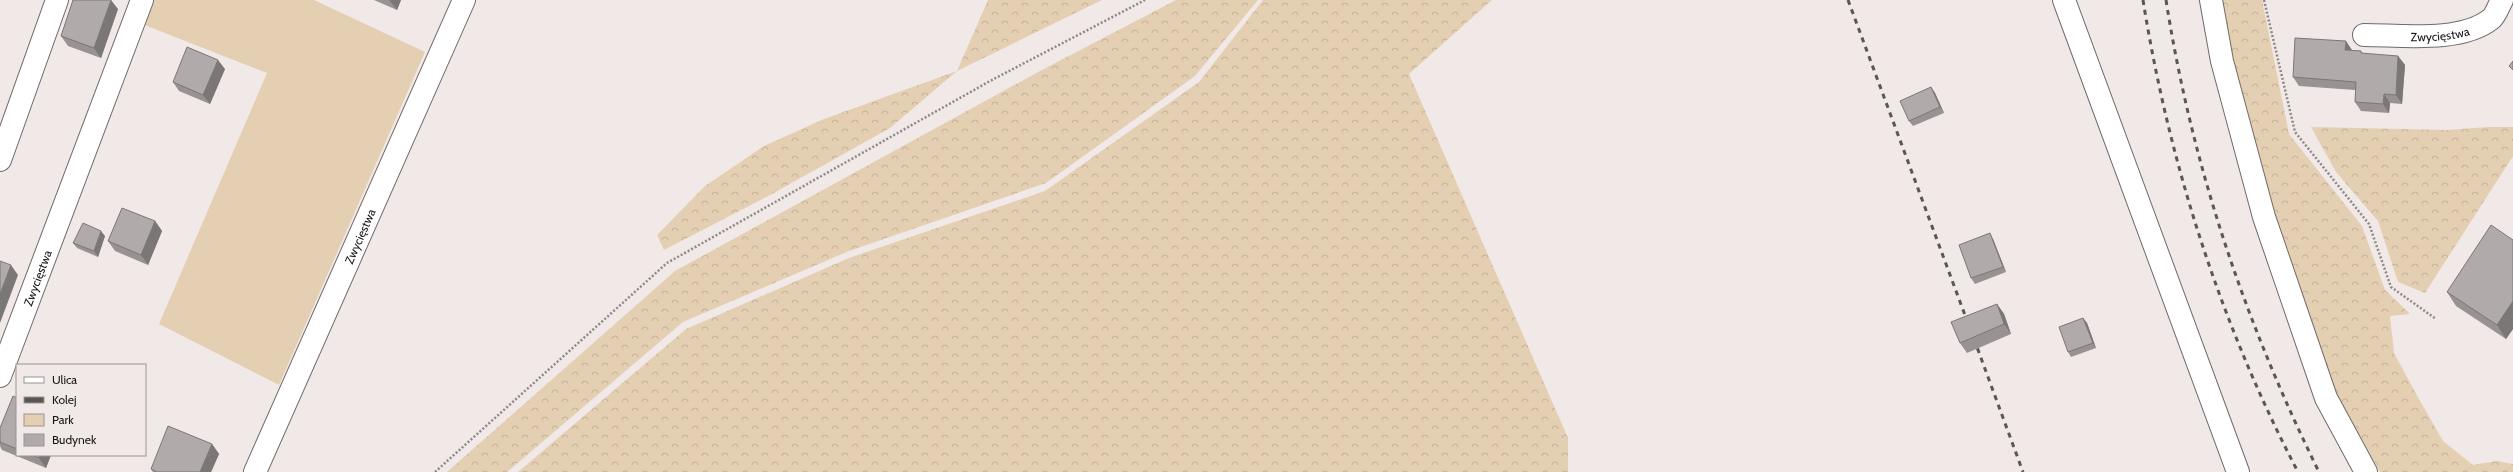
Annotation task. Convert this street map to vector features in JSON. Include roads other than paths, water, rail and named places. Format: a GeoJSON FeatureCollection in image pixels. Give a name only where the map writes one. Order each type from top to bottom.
{"type":"FeatureCollection","features":[{"type":"Feature","properties":{"kind":"street"},"geometry":{"type":"LineString","coordinates":[[0,160],[57,0]]}},
{"type":"Feature","properties":{"kind":"street","name":"Zwycięstwa"},"geometry":{"type":"LineString","coordinates":[[0,376],[142,0]]}},
{"type":"Feature","properties":{"kind":"street","name":"Zwycięstwa"},"geometry":{"type":"LineString","coordinates":[[255,472],[464,0]]}},
{"type":"Feature","properties":{"kind":"street"},"geometry":{"type":"LineString","coordinates":[[2064,0],[2238,472]]}},
{"type":"Feature","properties":{"kind":"street"},"geometry":{"type":"LineString","coordinates":[[2211,0],[2222,61],[2264,217],[2326,398],[2366,472]]}},
{"type":"Feature","properties":{"kind":"street","name":"Zwycięstwa"},"geometry":{"type":"LineString","coordinates":[[2364,35],[2442,35],[2462,32],[2492,18],[2502,0]]}},
{"type":"Feature","properties":{"kind":"railway"},"geometry":{"type":"LineString","coordinates":[[1848,0],[1969,326]]}},
{"type":"Feature","properties":{"kind":"railway"},"geometry":{"type":"LineString","coordinates":[[2143,0],[2167,122],[2201,242],[2245,359],[2270,416],[2298,472]]}},
{"type":"Feature","properties":{"kind":"railway"},"geometry":{"type":"LineString","coordinates":[[2166,0],[2190,123],[2224,242],[2245,301],[2268,358],[2292,415],[2319,472]]}},
{"type":"Feature","properties":{"kind":"railway"},"geometry":{"type":"LineString","coordinates":[[1974,339],[2023,472]]}}]}
